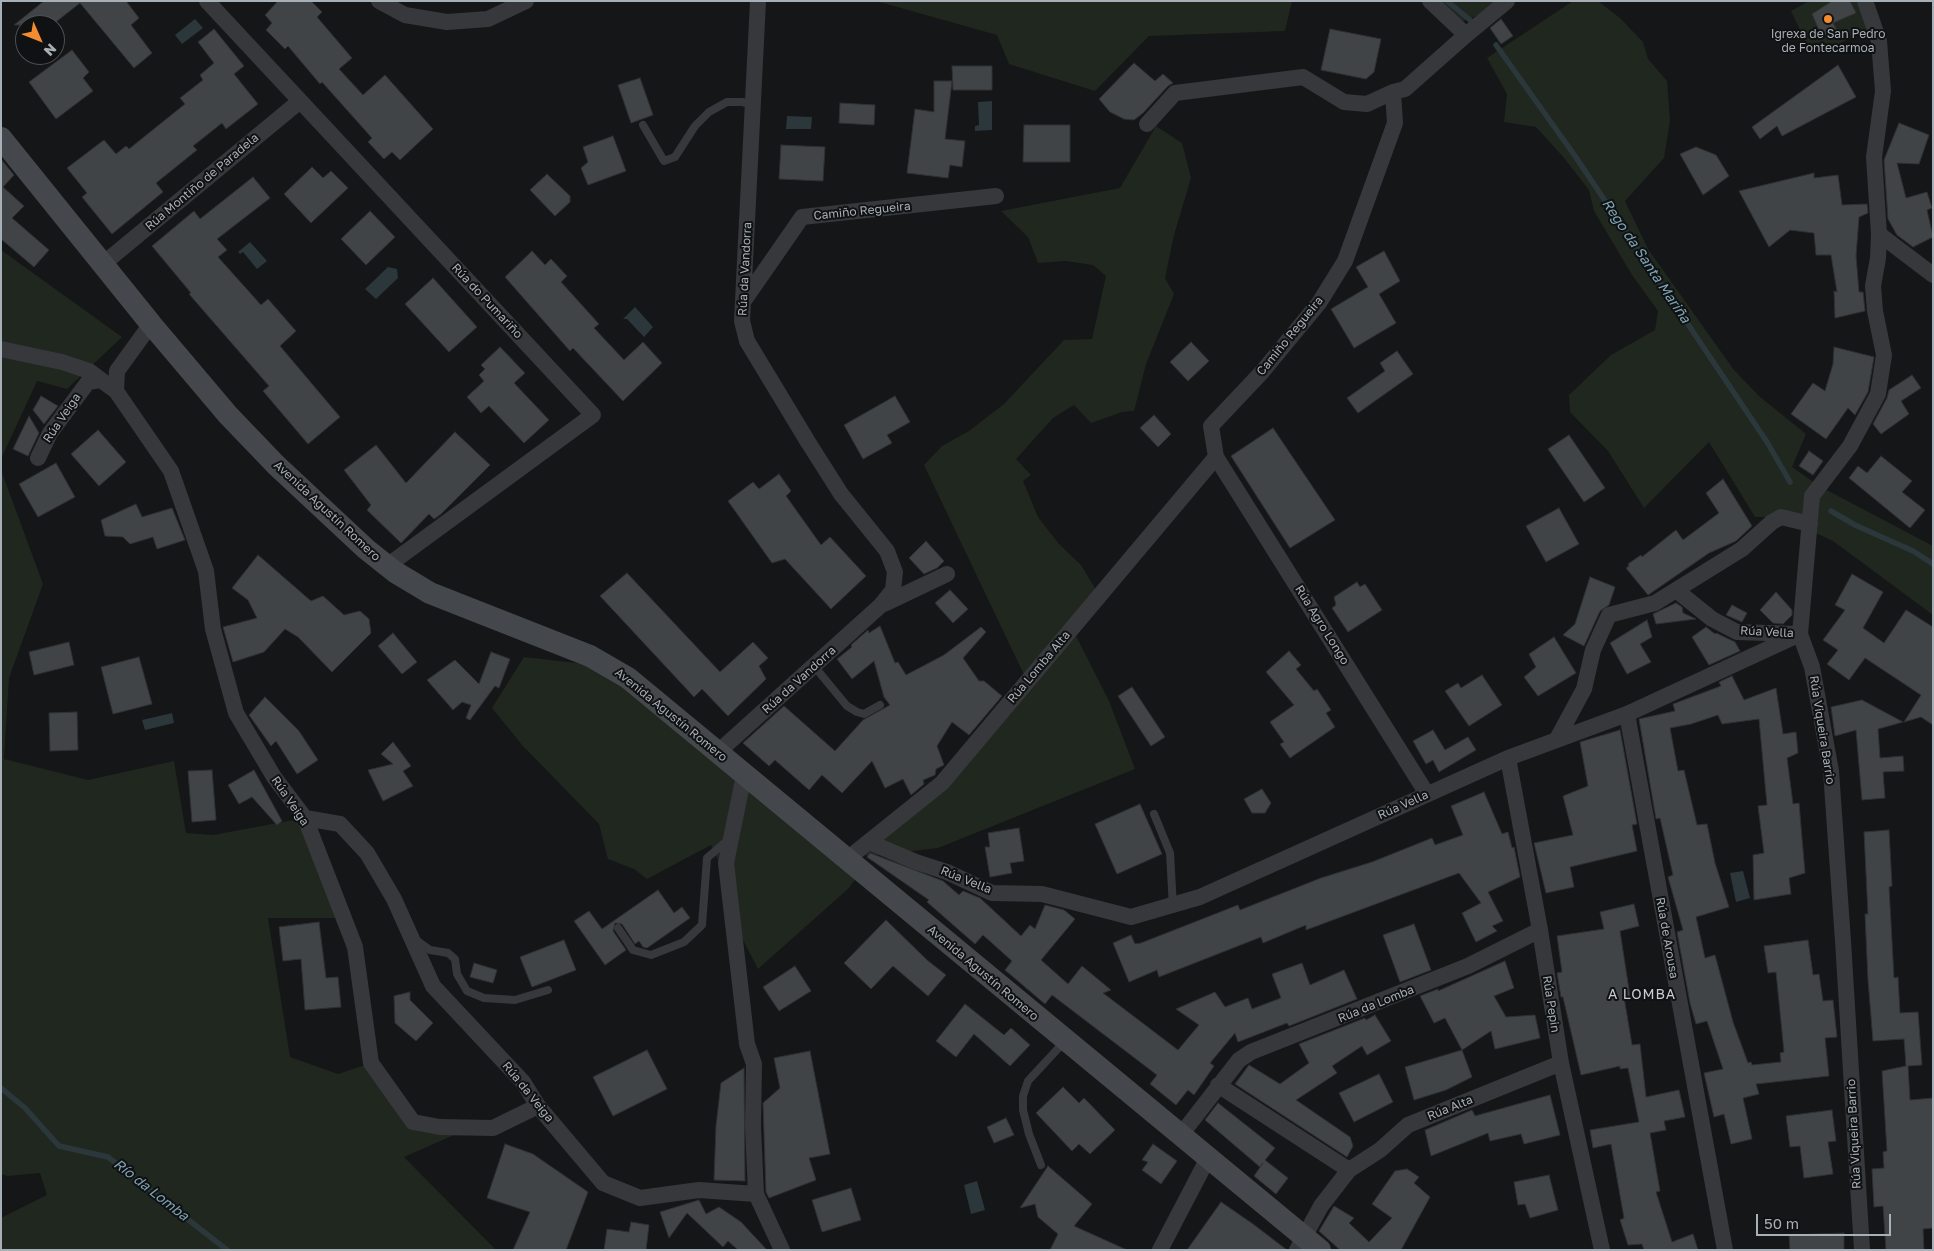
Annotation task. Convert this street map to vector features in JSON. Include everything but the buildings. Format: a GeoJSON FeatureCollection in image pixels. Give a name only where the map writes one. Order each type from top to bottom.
{"type":"FeatureCollection","features":[{"type":"Feature","properties":{"kind":"street","name":"Rúa do Pumariño"},"geometry":{"type":"LineString","coordinates":[[206,1],[593,415],[387,566]]}},
{"type":"Feature","properties":{"kind":"street"},"geometry":{"type":"LineString","coordinates":[[378,1],[405,15],[447,22],[488,19],[526,1]]}},
{"type":"Feature","properties":{"kind":"street","name":"Rúa da Vandorra"},"geometry":{"type":"LineString","coordinates":[[717,753],[880,606],[893,590],[895,572],[887,551],[841,494],[747,341],[742,320],[758,1]]}},
{"type":"Feature","properties":{"kind":"street"},"geometry":{"type":"LineString","coordinates":[[1430,1],[1466,35]]}},
{"type":"Feature","properties":{"kind":"street"},"geometry":{"type":"LineString","coordinates":[[1146,124],[1175,93],[1303,78],[1344,102],[1367,104],[1393,92],[1405,89],[1507,1]]}},
{"type":"Feature","properties":{"kind":"street","name":"Rúa Viqueira Barrio"},"geometry":{"type":"LineString","coordinates":[[1862,1250],[1844,941],[1830,771],[1812,667],[1800,634],[1812,496],[1850,446],[1878,394],[1884,355],[1875,311],[1873,286],[1878,258],[1879,234],[1874,157],[1883,91],[1879,40],[1865,1]]}},
{"type":"Feature","properties":{"kind":"street","name":"Camiño Regueira"},"geometry":{"type":"LineString","coordinates":[[1216,457],[1211,426],[1262,372],[1319,303],[1345,261],[1395,123],[1393,92]]}},
{"type":"Feature","properties":{"kind":"street","name":"Rúa Montiño de Paradela"},"geometry":{"type":"LineString","coordinates":[[103,264],[300,101]]}},
{"type":"Feature","properties":{"kind":"street","name":"Avenida Agustín Romero"},"geometry":{"type":"LineString","coordinates":[[1,138],[151,324],[228,414],[276,466],[387,566],[430,593],[590,656],[616,669],[1208,1158],[1300,1243],[1320,1250]]}},
{"type":"Feature","properties":{"kind":"street","name":"Camiño Regueira"},"geometry":{"type":"LineString","coordinates":[[743,302],[802,217],[996,196]]}},
{"type":"Feature","properties":{"kind":"street"},"geometry":{"type":"LineString","coordinates":[[1879,234],[1933,275]]}},
{"type":"Feature","properties":{"kind":"street"},"geometry":{"type":"LineString","coordinates":[[116,392],[118,371],[151,324]]}},
{"type":"Feature","properties":{"kind":"street"},"geometry":{"type":"LineString","coordinates":[[1,349],[62,362],[89,371],[101,380]]}},
{"type":"Feature","properties":{"kind":"street","name":"Rúa Veiga"},"geometry":{"type":"LineString","coordinates":[[38,458],[50,433],[70,403],[88,382],[101,380],[116,392],[171,471],[206,571],[213,629],[236,713],[274,777],[305,818],[358,953],[371,1063],[413,1122],[440,1128],[493,1128],[538,1106]]}},
{"type":"Feature","properties":{"kind":"street","name":"Rúa Agro Longo"},"geometry":{"type":"LineString","coordinates":[[1216,457],[1427,794]]}},
{"type":"Feature","properties":{"kind":"street","name":"Rúa Lomba Alta"},"geometry":{"type":"LineString","coordinates":[[846,860],[942,783],[1216,457]]}},
{"type":"Feature","properties":{"kind":"street"},"geometry":{"type":"LineString","coordinates":[[1557,739],[1584,689],[1593,650],[1609,615],[1655,603],[1742,549],[1772,522],[1781,517],[1810,524]]}},
{"type":"Feature","properties":{"kind":"street","name":"Rúa da Vandorra"},"geometry":{"type":"LineString","coordinates":[[880,606],[947,574]]}},
{"type":"Feature","properties":{"kind":"street","name":"Rúa Vella"},"geometry":{"type":"LineString","coordinates":[[1676,590],[1712,619],[1737,632],[1800,634]]}},
{"type":"Feature","properties":{"kind":"street","name":"Rúa Vella"},"geometry":{"type":"LineString","coordinates":[[869,842],[916,862],[947,872],[992,893],[1042,894],[1131,917],[1200,897],[1508,758],[1627,714],[1800,634]]}},
{"type":"Feature","properties":{"kind":"street","name":"Rúa de Arousa"},"geometry":{"type":"LineString","coordinates":[[1627,714],[1725,1250]]}},
{"type":"Feature","properties":{"kind":"street","name":"Rúa Pepin"},"geometry":{"type":"LineString","coordinates":[[1508,758],[1540,930],[1561,1063],[1602,1250]]}},
{"type":"Feature","properties":{"kind":"street"},"geometry":{"type":"LineString","coordinates":[[744,775],[726,864],[747,1044],[754,1064],[753,1127],[756,1194],[782,1250]]}},
{"type":"Feature","properties":{"kind":"street","name":"Rúa da Veiga"},"geometry":{"type":"LineString","coordinates":[[305,818],[340,824],[367,853],[394,899],[433,986],[523,1082],[538,1106],[603,1183],[640,1198],[699,1190],[756,1194]]}},
{"type":"Feature","properties":{"kind":"street","name":"Rúa da Lomba"},"geometry":{"type":"LineString","coordinates":[[1180,1136],[1238,1060],[1252,1052],[1459,970],[1540,930]]}},
{"type":"Feature","properties":{"kind":"street","name":"Rúa Alta"},"geometry":{"type":"LineString","coordinates":[[1349,1170],[1380,1150],[1408,1125],[1561,1063]]}},
{"type":"Feature","properties":{"kind":"street"},"geometry":{"type":"LineString","coordinates":[[1218,1084],[1349,1170],[1321,1206],[1300,1243]]}},
{"type":"Feature","properties":{"kind":"street"},"geometry":{"type":"LineString","coordinates":[[1160,1250],[1208,1158]]}},
{"type":"Feature","properties":{"kind":"lane"},"geometry":{"type":"LineString","coordinates":[[643,125],[664,161],[675,157],[695,126],[709,112],[727,102],[743,102],[753,106]]}},
{"type":"Feature","properties":{"kind":"lane"},"geometry":{"type":"LineString","coordinates":[[814,666],[848,706],[857,712],[864,714],[880,705]]}},
{"type":"Feature","properties":{"kind":"lane"},"geometry":{"type":"LineString","coordinates":[[1154,814],[1170,853],[1173,906]]}},
{"type":"Feature","properties":{"kind":"lane"},"geometry":{"type":"LineString","coordinates":[[618,928],[633,950],[651,955],[684,942],[702,924],[706,858],[731,838]]}},
{"type":"Feature","properties":{"kind":"lane"},"geometry":{"type":"LineString","coordinates":[[410,936],[430,950],[448,953],[455,959],[457,974],[467,991],[484,998],[515,1000],[548,990]]}},
{"type":"Feature","properties":{"kind":"lane"},"geometry":{"type":"LineString","coordinates":[[1041,1165],[1029,1134],[1023,1110],[1023,1096],[1028,1081],[1065,1041]]}},
{"type":"Feature","properties":{"kind":"shaded area"},"geometry":{"type":"Polygon","coordinates":[[[876,1],[1292,1],[1285,31],[1149,36],[1095,91],[1009,64],[997,35],[876,1]]]}},
{"type":"Feature","properties":{"kind":"shaded area"},"geometry":{"type":"Polygon","coordinates":[[[1438,1],[1507,1],[1501,6],[1461,22],[1438,1]]]}},
{"type":"Feature","properties":{"kind":"shaded area"},"geometry":{"type":"Polygon","coordinates":[[[1573,1],[1598,1],[1620,18],[1643,42],[1648,59],[1667,81],[1670,121],[1664,158],[1625,201],[1648,249],[1734,370],[1759,396],[1806,434],[1792,467],[1819,486],[1933,546],[1933,615],[1833,541],[1781,517],[1755,517],[1709,442],[1644,508],[1608,451],[1570,412],[1569,395],[1611,355],[1655,330],[1658,311],[1632,275],[1594,211],[1589,190],[1564,158],[1536,127],[1504,122],[1507,94],[1487,58],[1573,1]]]}},
{"type":"Feature","properties":{"kind":"shaded area"},"geometry":{"type":"Polygon","coordinates":[[[1809,1],[1860,1],[1869,28],[1820,54],[1818,48],[1810,51],[1791,11],[1809,1]]]}},
{"type":"Feature","properties":{"kind":"shaded area"},"geometry":{"type":"Polygon","coordinates":[[[195,19],[203,28],[182,44],[175,35],[195,19]]]}},
{"type":"Feature","properties":{"kind":"shaded area"},"geometry":{"type":"Polygon","coordinates":[[[992,101],[992,130],[975,131],[975,126],[979,125],[978,102],[992,101]]]}},
{"type":"Feature","properties":{"kind":"shaded area"},"geometry":{"type":"Polygon","coordinates":[[[787,116],[812,117],[811,129],[786,129],[787,116]]]}},
{"type":"Feature","properties":{"kind":"shaded area"},"geometry":{"type":"Polygon","coordinates":[[[1156,126],[1182,143],[1191,178],[1174,235],[1165,278],[1174,294],[1146,364],[1134,411],[1122,412],[1091,423],[1074,405],[1053,418],[1016,459],[1031,475],[1023,481],[1038,517],[1059,544],[1081,565],[1099,595],[1072,628],[1109,701],[1135,769],[938,848],[877,855],[872,860],[859,850],[942,783],[1027,681],[924,465],[942,446],[969,431],[1004,404],[1064,340],[1092,339],[1106,276],[1093,265],[1066,261],[1038,263],[1028,237],[1001,211],[1120,188],[1156,126]]]}},
{"type":"Feature","properties":{"kind":"shaded area"},"geometry":{"type":"Polygon","coordinates":[[[250,242],[267,261],[257,269],[243,252],[240,254],[238,252],[250,242]]]}},
{"type":"Feature","properties":{"kind":"shaded area"},"geometry":{"type":"Polygon","coordinates":[[[1,250],[122,337],[67,389],[37,381],[1,459],[1,250]]]}},
{"type":"Feature","properties":{"kind":"shaded area"},"geometry":{"type":"Polygon","coordinates":[[[388,267],[397,269],[398,278],[376,299],[365,289],[388,267]]]}},
{"type":"Feature","properties":{"kind":"shaded area"},"geometry":{"type":"Polygon","coordinates":[[[635,307],[653,327],[644,337],[627,319],[623,319],[635,307]]]}},
{"type":"Feature","properties":{"kind":"shaded area"},"geometry":{"type":"Polygon","coordinates":[[[1,470],[43,584],[9,678],[4,759],[88,780],[174,761],[186,833],[213,835],[305,818],[340,918],[268,918],[290,1057],[338,1074],[371,1063],[413,1122],[470,1128],[404,1157],[496,1250],[1,1250],[1,1218],[47,1195],[40,1173],[8,1176],[1,1174],[1,470]]]}},
{"type":"Feature","properties":{"kind":"shaded area"},"geometry":{"type":"Polygon","coordinates":[[[524,657],[611,667],[860,872],[849,888],[758,969],[743,940],[727,880],[711,845],[647,879],[634,869],[608,859],[599,824],[522,745],[492,708],[524,657]]]}},
{"type":"Feature","properties":{"kind":"shaded area"},"geometry":{"type":"Polygon","coordinates":[[[172,713],[174,723],[145,730],[142,720],[172,713]]]}},
{"type":"Feature","properties":{"kind":"shaded area"},"geometry":{"type":"Polygon","coordinates":[[[1743,871],[1750,898],[1736,902],[1730,873],[1743,871]]]}},
{"type":"Feature","properties":{"kind":"shaded area"},"geometry":{"type":"Polygon","coordinates":[[[977,1181],[985,1210],[971,1214],[964,1185],[977,1181]]]}},
{"type":"Feature","properties":{"kind":"waterway","name":"Rego da Santa Mariña"},"geometry":{"type":"LineString","coordinates":[[1447,1],[1470,20]]}},
{"type":"Feature","properties":{"kind":"waterway","name":"Rego da Santa Mariña"},"geometry":{"type":"LineString","coordinates":[[1496,45],[1575,156],[1767,442],[1790,482]]}},
{"type":"Feature","properties":{"kind":"waterway","name":"Rego da Santa Mariña"},"geometry":{"type":"LineString","coordinates":[[1831,511],[1855,525],[1913,551],[1933,564]]}},
{"type":"Feature","properties":{"kind":"waterway","name":"Río da Lomba"},"geometry":{"type":"LineString","coordinates":[[1,1088],[25,1108],[59,1146],[108,1157],[227,1250]]}},
{"type":"Feature","properties":{"kind":"place","name":"Igrexa de San Pedro de Fontecarmoa"},"geometry":{"type":"Point","coordinates":[1828,19]}},
{"type":"Feature","properties":{"kind":"district","name":"A LOMBA"},"geometry":{"type":"Point","coordinates":[1642,995]}}]}
